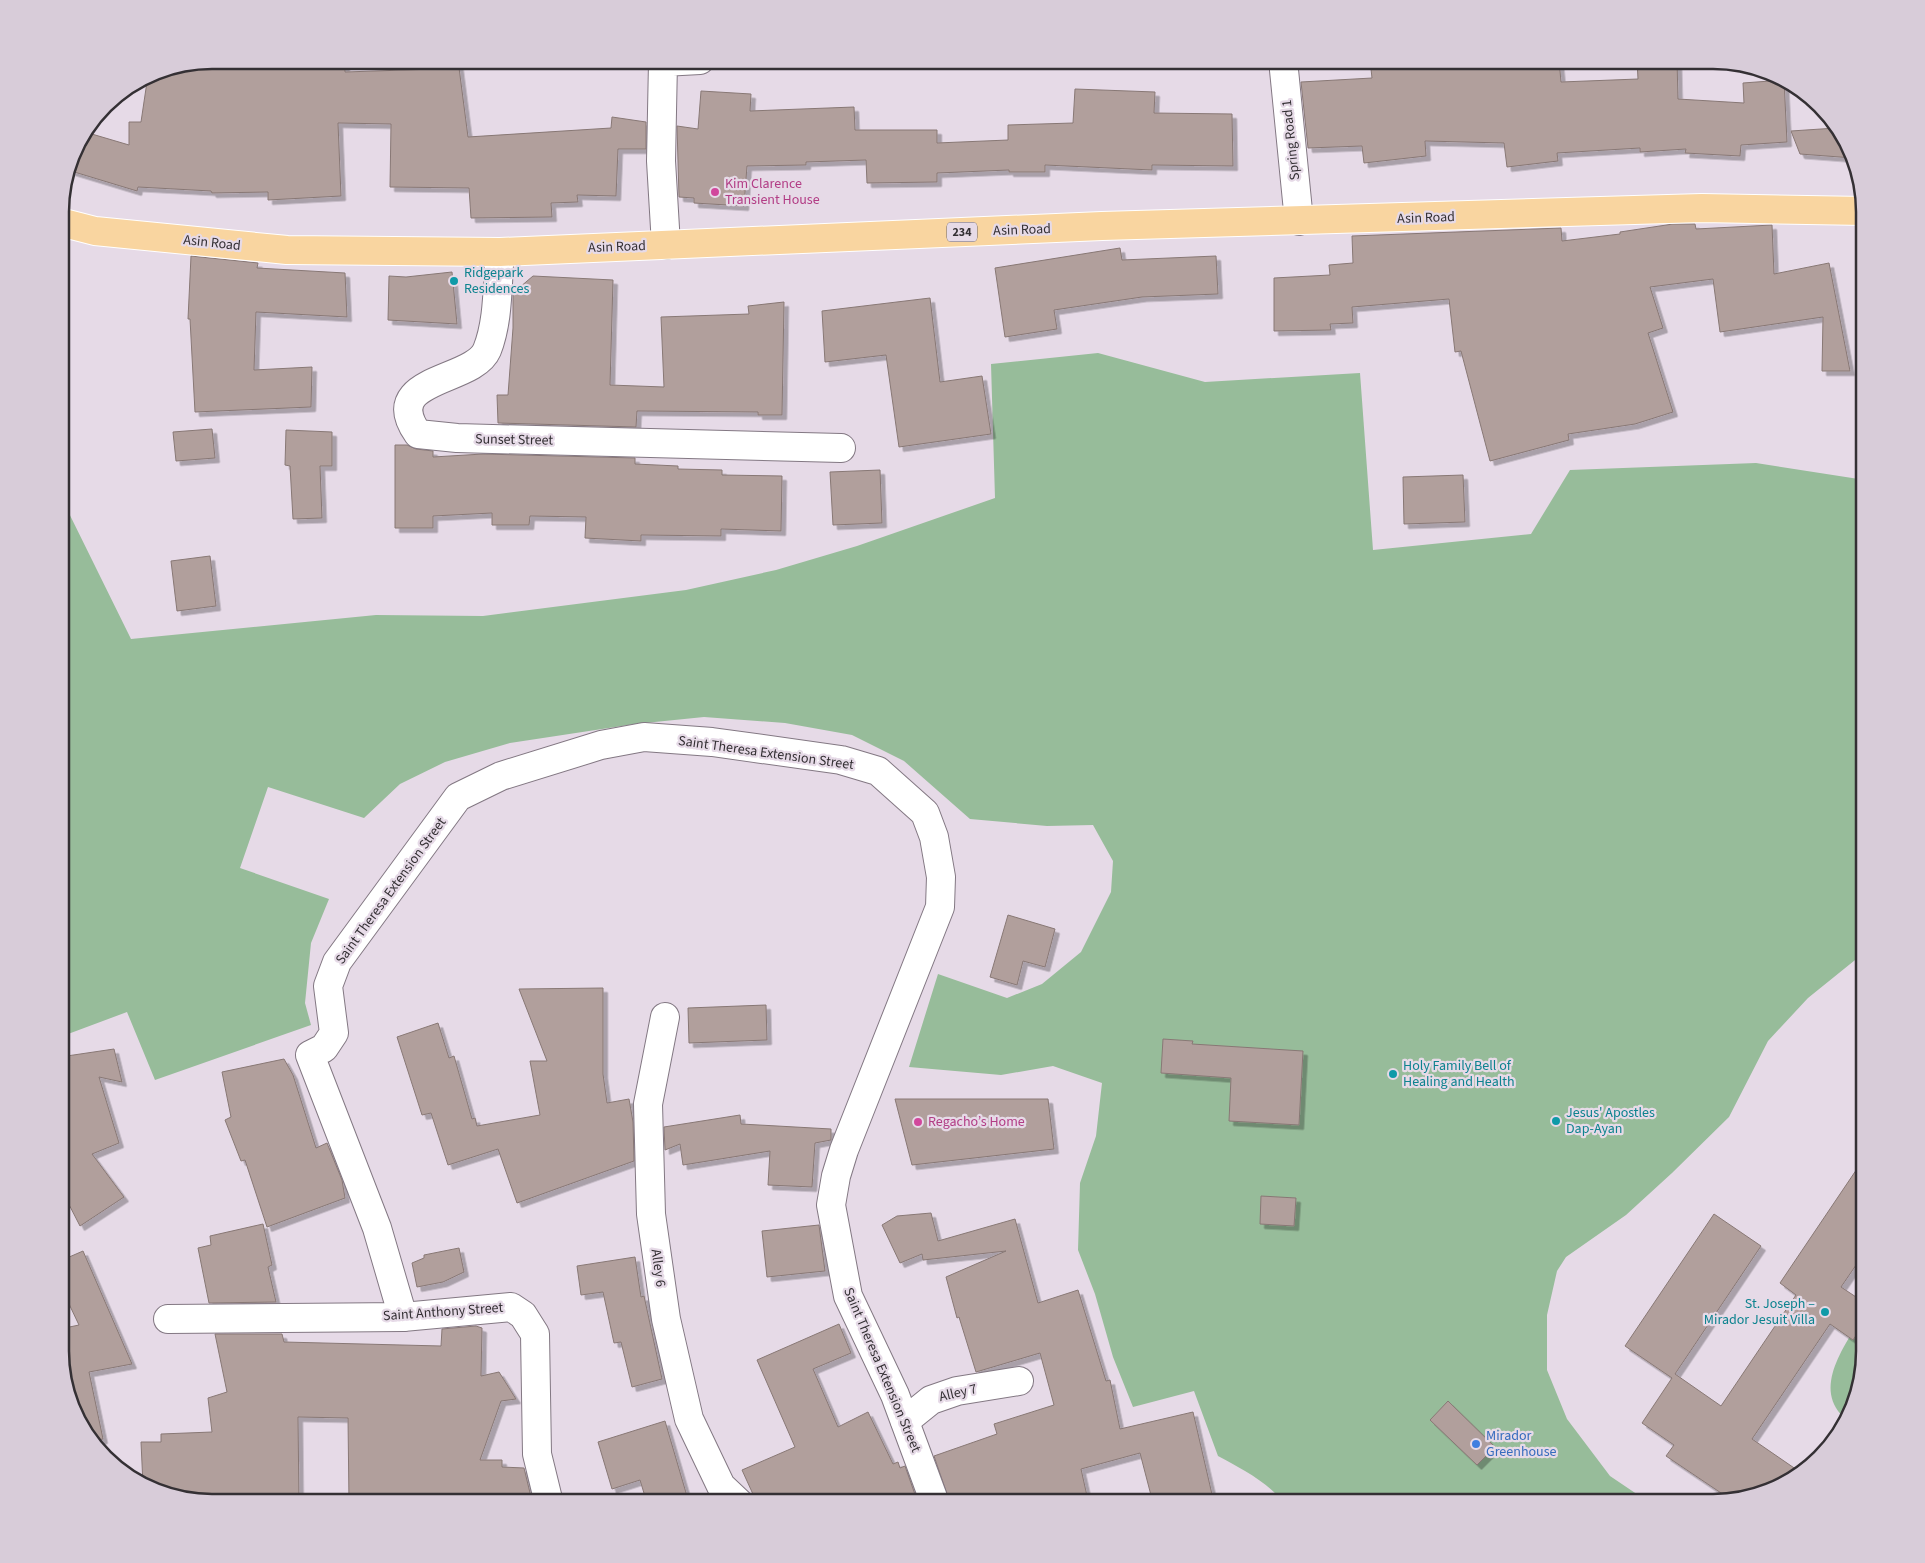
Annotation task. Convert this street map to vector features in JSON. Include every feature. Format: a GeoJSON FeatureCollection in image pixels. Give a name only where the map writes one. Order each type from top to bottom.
{"type":"FeatureCollection","features":[{"type":"Feature","properties":{"kind":"main road","name":"Asin Road"},"geometry":{"type":"LineString","coordinates":[[69,224],[94,230],[288,250],[500,252],[1112,226],[1702,208],[1856,211]]}},
{"type":"Feature","properties":{"kind":"street"},"geometry":{"type":"LineString","coordinates":[[663,69],[660,161],[666,245]]}},
{"type":"Feature","properties":{"kind":"street","name":"Spring Road 1"},"geometry":{"type":"LineString","coordinates":[[1283,69],[1299,221]]}},
{"type":"Feature","properties":{"kind":"street","name":"Sunset Street"},"geometry":{"type":"LineString","coordinates":[[500,252],[494,320],[486,352],[475,364],[435,380],[418,392],[409,406],[409,421],[418,434],[457,438],[841,448]]}},
{"type":"Feature","properties":{"kind":"street","name":"Saint Theresa Extension Street"},"geometry":{"type":"LineString","coordinates":[[403,1317],[377,1228],[310,1055],[324,1048],[334,1033],[328,986],[337,962],[458,797],[501,776],[601,745],[644,737],[712,742],[841,760],[878,771],[925,813],[934,837],[941,877],[940,907],[844,1150],[836,1176],[831,1206],[848,1296],[895,1395],[932,1494]]}},
{"type":"Feature","properties":{"kind":"street","name":"Alley 6"},"geometry":{"type":"LineString","coordinates":[[665,1017],[648,1104],[650,1214],[666,1319],[689,1419],[720,1486],[729,1494]]}},
{"type":"Feature","properties":{"kind":"street","name":"Saint Anthony Street"},"geometry":{"type":"LineString","coordinates":[[168,1319],[403,1317],[511,1307],[523,1315],[535,1334],[537,1454],[547,1494]]}},
{"type":"Feature","properties":{"kind":"street","name":"Alley 7"},"geometry":{"type":"LineString","coordinates":[[905,1421],[931,1400],[957,1391],[1019,1382]]}},
{"type":"Feature","properties":{"kind":"green space"},"geometry":{"type":"Polygon","coordinates":[[[1098,353],[1205,382],[1360,373],[1373,550],[1531,534],[1570,470],[1756,463],[1856,479],[1856,959],[1808,998],[1768,1041],[1729,1117],[1626,1215],[1566,1257],[1557,1271],[1547,1315],[1547,1370],[1567,1419],[1610,1476],[1637,1494],[1276,1494],[1262,1482],[1218,1456],[1194,1391],[1133,1407],[1113,1357],[1095,1294],[1078,1250],[1080,1183],[1096,1136],[1102,1083],[1053,1066],[1001,1075],[909,1067],[938,974],[1007,998],[1042,984],[1081,952],[1111,892],[1113,861],[1093,825],[1047,826],[970,819],[904,761],[852,735],[785,723],[704,717],[635,724],[510,743],[445,762],[400,784],[364,818],[268,787],[240,868],[329,899],[311,943],[305,1003],[311,1025],[155,1080],[127,1012],[69,1034],[69,513],[131,639],[376,615],[483,616],[686,590],[776,570],[857,546],[995,498],[991,364],[1098,353]]]}},
{"type":"Feature","properties":{"kind":"green space"},"geometry":{"type":"Polygon","coordinates":[[[1856,1327],[1854,1380],[1841,1414],[1836,1408],[1831,1394],[1831,1380],[1841,1352],[1856,1327]]]}},
{"type":"Feature","properties":{"kind":"building"},"geometry":{"type":"Polygon","coordinates":[[[202,69],[345,69],[345,72],[459,69],[468,137],[611,128],[612,117],[646,122],[646,149],[618,149],[616,196],[577,195],[578,202],[551,203],[552,217],[471,218],[469,188],[390,187],[391,124],[338,123],[341,196],[268,200],[268,192],[212,193],[211,191],[138,187],[137,191],[74,172],[83,148],[92,134],[129,145],[129,122],[141,122],[147,85],[165,76],[183,71],[202,69]]]}},
{"type":"Feature","properties":{"kind":"building"},"geometry":{"type":"Polygon","coordinates":[[[1371,69],[1560,69],[1561,82],[1638,79],[1637,69],[1677,69],[1678,99],[1744,103],[1743,83],[1771,81],[1784,88],[1787,142],[1741,145],[1740,156],[1685,153],[1686,149],[1640,152],[1640,148],[1557,153],[1558,161],[1507,167],[1504,143],[1425,141],[1426,156],[1364,163],[1362,146],[1308,148],[1301,82],[1372,78],[1371,69]]]}},
{"type":"Feature","properties":{"kind":"building"},"geometry":{"type":"Polygon","coordinates":[[[1075,89],[1155,92],[1154,113],[1232,114],[1233,166],[1152,165],[1152,170],[1045,165],[1045,172],[1009,172],[1009,170],[937,173],[937,182],[867,183],[866,160],[806,162],[806,165],[747,166],[744,206],[694,203],[694,198],[679,197],[677,126],[698,129],[701,91],[751,94],[750,111],[854,107],[855,130],[937,130],[937,143],[1008,140],[1008,125],[1073,123],[1075,89]]]}},
{"type":"Feature","properties":{"kind":"building"},"geometry":{"type":"Polygon","coordinates":[[[1829,128],[1846,157],[1800,154],[1791,131],[1829,128]]]}},
{"type":"Feature","properties":{"kind":"building"},"geometry":{"type":"Polygon","coordinates":[[[1673,224],[1695,224],[1696,229],[1772,225],[1774,274],[1829,263],[1850,371],[1822,371],[1823,317],[1720,332],[1713,279],[1650,287],[1663,328],[1648,333],[1673,412],[1635,424],[1568,434],[1569,440],[1490,461],[1461,351],[1455,352],[1449,299],[1352,307],[1353,323],[1330,324],[1331,330],[1274,331],[1274,278],[1330,275],[1329,265],[1353,263],[1352,236],[1561,228],[1562,241],[1620,234],[1620,232],[1673,224]]]}},
{"type":"Feature","properties":{"kind":"building"},"geometry":{"type":"Polygon","coordinates":[[[1120,248],[1122,260],[1216,256],[1218,294],[1142,297],[1054,310],[1057,329],[1005,337],[995,268],[1120,248]]]}},
{"type":"Feature","properties":{"kind":"building"},"geometry":{"type":"Polygon","coordinates":[[[191,256],[258,263],[257,268],[345,273],[347,317],[256,312],[254,370],[312,367],[311,407],[195,412],[190,319],[188,319],[191,256]]]}},
{"type":"Feature","properties":{"kind":"building"},"geometry":{"type":"Polygon","coordinates":[[[452,272],[457,324],[388,320],[389,276],[406,277],[452,272]]]}},
{"type":"Feature","properties":{"kind":"building"},"geometry":{"type":"Polygon","coordinates":[[[533,276],[613,280],[610,385],[664,387],[661,317],[749,314],[748,306],[784,302],[782,415],[758,415],[758,412],[637,411],[636,427],[498,423],[497,395],[508,395],[513,328],[513,293],[533,276]]]}},
{"type":"Feature","properties":{"kind":"building"},"geometry":{"type":"Polygon","coordinates":[[[930,298],[940,382],[982,376],[991,434],[899,447],[886,355],[825,362],[822,311],[930,298]]]}},
{"type":"Feature","properties":{"kind":"building"},"geometry":{"type":"Polygon","coordinates":[[[212,429],[215,458],[176,461],[173,432],[212,429]]]}},
{"type":"Feature","properties":{"kind":"building"},"geometry":{"type":"Polygon","coordinates":[[[286,430],[332,432],[332,466],[320,466],[322,518],[293,519],[290,466],[285,465],[286,430]]]}},
{"type":"Feature","properties":{"kind":"building"},"geometry":{"type":"Polygon","coordinates":[[[395,445],[407,445],[416,449],[433,451],[433,457],[483,454],[635,458],[635,464],[678,466],[678,469],[722,470],[722,475],[782,476],[781,531],[721,529],[721,536],[641,535],[641,541],[585,538],[586,517],[530,516],[529,525],[492,525],[492,513],[433,516],[433,528],[395,528],[395,445]]]}},
{"type":"Feature","properties":{"kind":"building"},"geometry":{"type":"Polygon","coordinates":[[[880,470],[882,523],[833,525],[830,472],[880,470]]]}},
{"type":"Feature","properties":{"kind":"building"},"geometry":{"type":"Polygon","coordinates":[[[1463,475],[1465,522],[1404,524],[1403,477],[1463,475]]]}},
{"type":"Feature","properties":{"kind":"building"},"geometry":{"type":"Polygon","coordinates":[[[210,556],[216,606],[177,611],[171,561],[210,556]]]}},
{"type":"Feature","properties":{"kind":"building"},"geometry":{"type":"Polygon","coordinates":[[[1008,915],[1055,929],[1045,967],[1023,961],[1017,985],[990,977],[1008,915]]]}},
{"type":"Feature","properties":{"kind":"building"},"geometry":{"type":"Polygon","coordinates":[[[603,988],[603,1074],[607,1103],[629,1099],[633,1122],[634,1161],[517,1203],[498,1149],[448,1165],[431,1113],[422,1115],[397,1037],[438,1023],[449,1058],[454,1056],[472,1119],[475,1118],[477,1126],[540,1115],[530,1061],[547,1061],[519,989],[603,988]]]}},
{"type":"Feature","properties":{"kind":"building"},"geometry":{"type":"Polygon","coordinates":[[[766,1005],[767,1040],[689,1043],[688,1008],[766,1005]]]}},
{"type":"Feature","properties":{"kind":"building"},"geometry":{"type":"Polygon","coordinates":[[[1163,1039],[1193,1041],[1192,1044],[1303,1051],[1299,1125],[1229,1121],[1231,1078],[1161,1073],[1163,1039]]]}},
{"type":"Feature","properties":{"kind":"building"},"geometry":{"type":"Polygon","coordinates":[[[114,1049],[122,1082],[99,1077],[119,1143],[92,1154],[124,1197],[80,1226],[69,1205],[69,1056],[114,1049]]]}},
{"type":"Feature","properties":{"kind":"building"},"geometry":{"type":"Polygon","coordinates":[[[284,1059],[293,1075],[316,1148],[327,1143],[342,1180],[345,1198],[267,1227],[245,1160],[241,1161],[225,1120],[231,1117],[222,1072],[284,1059]]]}},
{"type":"Feature","properties":{"kind":"building"},"geometry":{"type":"Polygon","coordinates":[[[895,1099],[1048,1099],[1054,1149],[912,1165],[895,1099]]]}},
{"type":"Feature","properties":{"kind":"building"},"geometry":{"type":"Polygon","coordinates":[[[740,1115],[741,1124],[831,1129],[831,1140],[815,1143],[812,1187],[768,1185],[770,1151],[683,1165],[680,1144],[665,1150],[664,1127],[740,1115]]]}},
{"type":"Feature","properties":{"kind":"building","name":"St. Joseph – Mirador Jesuit Villa"},"geometry":{"type":"Polygon","coordinates":[[[1856,1170],[1856,1265],[1841,1287],[1856,1297],[1856,1336],[1853,1340],[1830,1324],[1752,1439],[1795,1468],[1768,1483],[1742,1492],[1723,1494],[1666,1456],[1674,1445],[1642,1423],[1672,1378],[1625,1346],[1714,1214],[1761,1246],[1675,1374],[1721,1406],[1796,1295],[1780,1283],[1856,1170]]]}},
{"type":"Feature","properties":{"kind":"building"},"geometry":{"type":"Polygon","coordinates":[[[1261,1196],[1296,1198],[1294,1226],[1260,1224],[1261,1196]]]}},
{"type":"Feature","properties":{"kind":"building"},"geometry":{"type":"Polygon","coordinates":[[[931,1213],[938,1241],[1015,1219],[1038,1303],[1078,1290],[1106,1381],[1110,1380],[1120,1429],[1193,1412],[1212,1494],[1151,1494],[1140,1453],[1081,1469],[1087,1494],[947,1494],[934,1456],[997,1434],[994,1424],[1054,1405],[1040,1353],[976,1372],[959,1317],[957,1318],[946,1277],[1006,1251],[923,1260],[922,1254],[900,1263],[882,1225],[897,1216],[931,1213]]]}},
{"type":"Feature","properties":{"kind":"building"},"geometry":{"type":"Polygon","coordinates":[[[263,1224],[272,1265],[268,1267],[276,1302],[209,1303],[198,1248],[211,1245],[210,1236],[263,1224]]]}},
{"type":"Feature","properties":{"kind":"building"},"geometry":{"type":"Polygon","coordinates":[[[819,1225],[825,1271],[767,1277],[762,1231],[819,1225]]]}},
{"type":"Feature","properties":{"kind":"building"},"geometry":{"type":"Polygon","coordinates":[[[459,1248],[464,1272],[443,1282],[417,1287],[412,1263],[424,1258],[424,1255],[459,1248]]]}},
{"type":"Feature","properties":{"kind":"building"},"geometry":{"type":"Polygon","coordinates":[[[83,1251],[132,1364],[89,1372],[103,1439],[99,1440],[83,1415],[70,1370],[69,1327],[79,1325],[69,1304],[69,1257],[83,1251]]]}},
{"type":"Feature","properties":{"kind":"building"},"geometry":{"type":"Polygon","coordinates":[[[635,1257],[641,1297],[644,1296],[662,1379],[632,1387],[621,1342],[614,1343],[603,1292],[581,1295],[577,1266],[635,1257]]]}},
{"type":"Feature","properties":{"kind":"building"},"geometry":{"type":"Polygon","coordinates":[[[839,1324],[851,1353],[813,1369],[838,1427],[868,1412],[893,1464],[898,1462],[900,1468],[905,1466],[915,1494],[753,1494],[742,1470],[795,1447],[757,1360],[839,1324]]]}},
{"type":"Feature","properties":{"kind":"building"},"geometry":{"type":"Polygon","coordinates":[[[476,1326],[482,1328],[481,1376],[499,1372],[516,1399],[501,1401],[480,1460],[502,1460],[502,1467],[524,1468],[530,1494],[349,1494],[348,1418],[298,1417],[299,1494],[202,1494],[183,1492],[143,1476],[141,1442],[161,1442],[161,1434],[212,1432],[208,1398],[227,1392],[215,1334],[282,1334],[284,1342],[441,1346],[442,1329],[476,1326]]]}},
{"type":"Feature","properties":{"kind":"building"},"geometry":{"type":"Polygon","coordinates":[[[1448,1401],[1495,1447],[1477,1465],[1430,1420],[1448,1401]]]}},
{"type":"Feature","properties":{"kind":"building"},"geometry":{"type":"Polygon","coordinates":[[[665,1421],[686,1494],[644,1494],[640,1480],[612,1489],[598,1442],[665,1421]]]}},
{"type":"Feature","properties":{"kind":"place","name":"Kim Clarence Transient House"},"geometry":{"type":"Point","coordinates":[715,192]}},
{"type":"Feature","properties":{"kind":"place","name":"Ridgepark Residences"},"geometry":{"type":"Point","coordinates":[454,281]}},
{"type":"Feature","properties":{"kind":"place","name":"Holy Family Bell of Healing and Health"},"geometry":{"type":"Point","coordinates":[1393,1074]}},
{"type":"Feature","properties":{"kind":"place","name":"Jesus' Apostles Dap-Ayan"},"geometry":{"type":"Point","coordinates":[1556,1121]}},
{"type":"Feature","properties":{"kind":"place","name":"Regacho’s Home"},"geometry":{"type":"Point","coordinates":[918,1122]}},
{"type":"Feature","properties":{"kind":"place","name":"St. Joseph – Mirador Jesuit Villa"},"geometry":{"type":"Point","coordinates":[1825,1312]}},
{"type":"Feature","properties":{"kind":"place","name":"Mirador Greenhouse"},"geometry":{"type":"Point","coordinates":[1476,1444]}}]}
